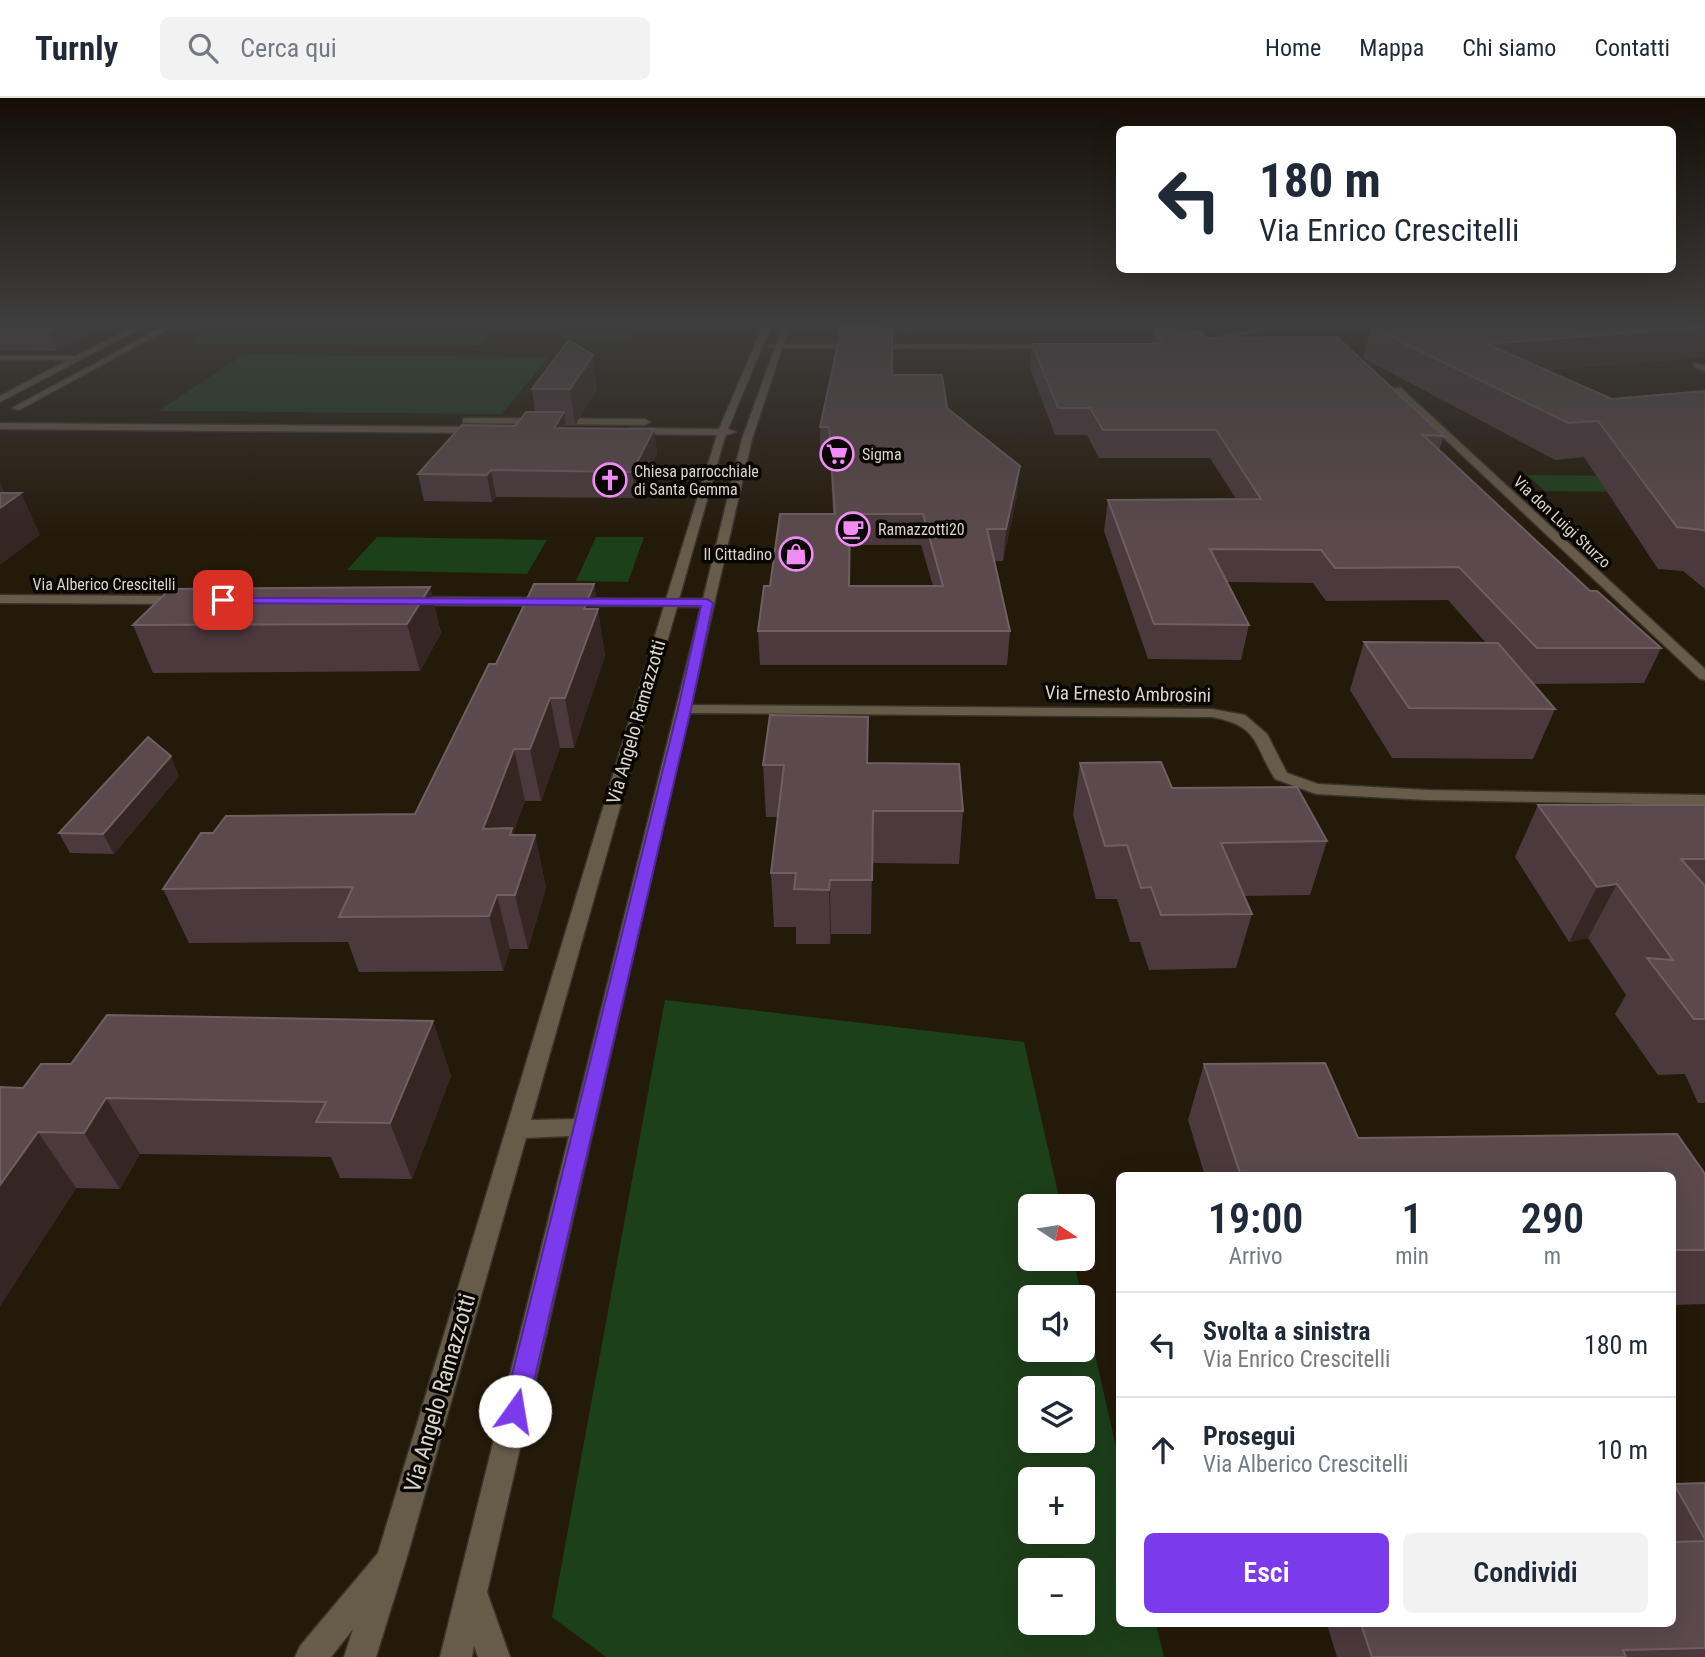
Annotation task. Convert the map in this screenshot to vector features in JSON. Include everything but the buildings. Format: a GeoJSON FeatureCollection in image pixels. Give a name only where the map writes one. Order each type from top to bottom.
{"type":"FeatureCollection","features":[{"type":"Feature","properties":{"kind":"street"},"geometry":{"type":"LineString","coordinates":[[0,425],[15,413],[49,394]]}},
{"type":"Feature","properties":{"kind":"street","name":"Via Angelo Ramazzotti"},"geometry":{"type":"LineString","coordinates":[[360,1657],[392,1557],[724,427],[743,394]]}},
{"type":"Feature","properties":{"kind":"street","name":"Via Angelo Ramazzotti"},"geometry":{"type":"LineString","coordinates":[[456,1657],[759,394]]}},
{"type":"Feature","properties":{"kind":"street","name":"Via don Luigi Sturzo"},"geometry":{"type":"LineString","coordinates":[[1402,394],[1705,676]]}},
{"type":"Feature","properties":{"kind":"street"},"geometry":{"type":"LineString","coordinates":[[0,406],[15,413],[724,427]]}},
{"type":"Feature","properties":{"kind":"street"},"geometry":{"type":"LineString","coordinates":[[0,425],[752,427]]}},
{"type":"Feature","properties":{"kind":"street","name":"Via Alberico Crescitelli"},"geometry":{"type":"LineString","coordinates":[[0,599],[196,600]]}},
{"type":"Feature","properties":{"kind":"street"},"geometry":{"type":"LineString","coordinates":[[391,601],[707,603]]}},
{"type":"Feature","properties":{"kind":"street","name":"Via Ernesto Ambrosini"},"geometry":{"type":"LineString","coordinates":[[685,709],[1212,713],[1240,718],[1262,737],[1281,776],[1317,789],[1427,795],[1705,800]]}},
{"type":"Feature","properties":{"kind":"street"},"geometry":{"type":"LineString","coordinates":[[517,1129],[584,1127]]}},
{"type":"Feature","properties":{"kind":"street"},"geometry":{"type":"LineString","coordinates":[[311,1657],[392,1557]]}},
{"type":"Feature","properties":{"kind":"street"},"geometry":{"type":"LineString","coordinates":[[471,1591],[494,1657]]}},
{"type":"Feature","properties":{"kind":"green space"},"geometry":{"type":"Polygon","coordinates":[[[184,394],[518,394],[502,414],[158,411],[184,394]]]}},
{"type":"Feature","properties":{"kind":"green space"},"geometry":{"type":"Polygon","coordinates":[[[1527,475],[1618,476],[1638,492],[1545,491],[1527,475]]]}},
{"type":"Feature","properties":{"kind":"green space"},"geometry":{"type":"Polygon","coordinates":[[[377,537],[547,540],[527,574],[347,570],[377,537]]]}},
{"type":"Feature","properties":{"kind":"green space"},"geometry":{"type":"Polygon","coordinates":[[[596,537],[644,537],[628,582],[576,581],[596,537]]]}},
{"type":"Feature","properties":{"kind":"green space"},"geometry":{"type":"Polygon","coordinates":[[[665,1000],[1024,1042],[1058,1194],[1018,1194],[1018,1271],[1076,1271],[1079,1285],[1018,1285],[1018,1362],[1095,1362],[1095,1355],[1116,1446],[1116,1627],[1157,1627],[1164,1657],[606,1657],[552,1617],[665,1000]]]}},
{"type":"Feature","properties":{"kind":"place","name":"Sigma"},"geometry":{"type":"Point","coordinates":[837,454]}},
{"type":"Feature","properties":{"kind":"place","name":"Chiesa parrocchiale di Santa Gemma"},"geometry":{"type":"Point","coordinates":[610,480]}},
{"type":"Feature","properties":{"kind":"place","name":"Ramazzotti20"},"geometry":{"type":"Point","coordinates":[853,529]}},
{"type":"Feature","properties":{"kind":"place","name":"Il Cittadino"},"geometry":{"type":"Point","coordinates":[796,554]}},
{"type":"Feature","properties":{"kind":"route"},"geometry":{"type":"LineString","coordinates":[[223,600],[707,603],[685,709],[515,1411]]}}]}
